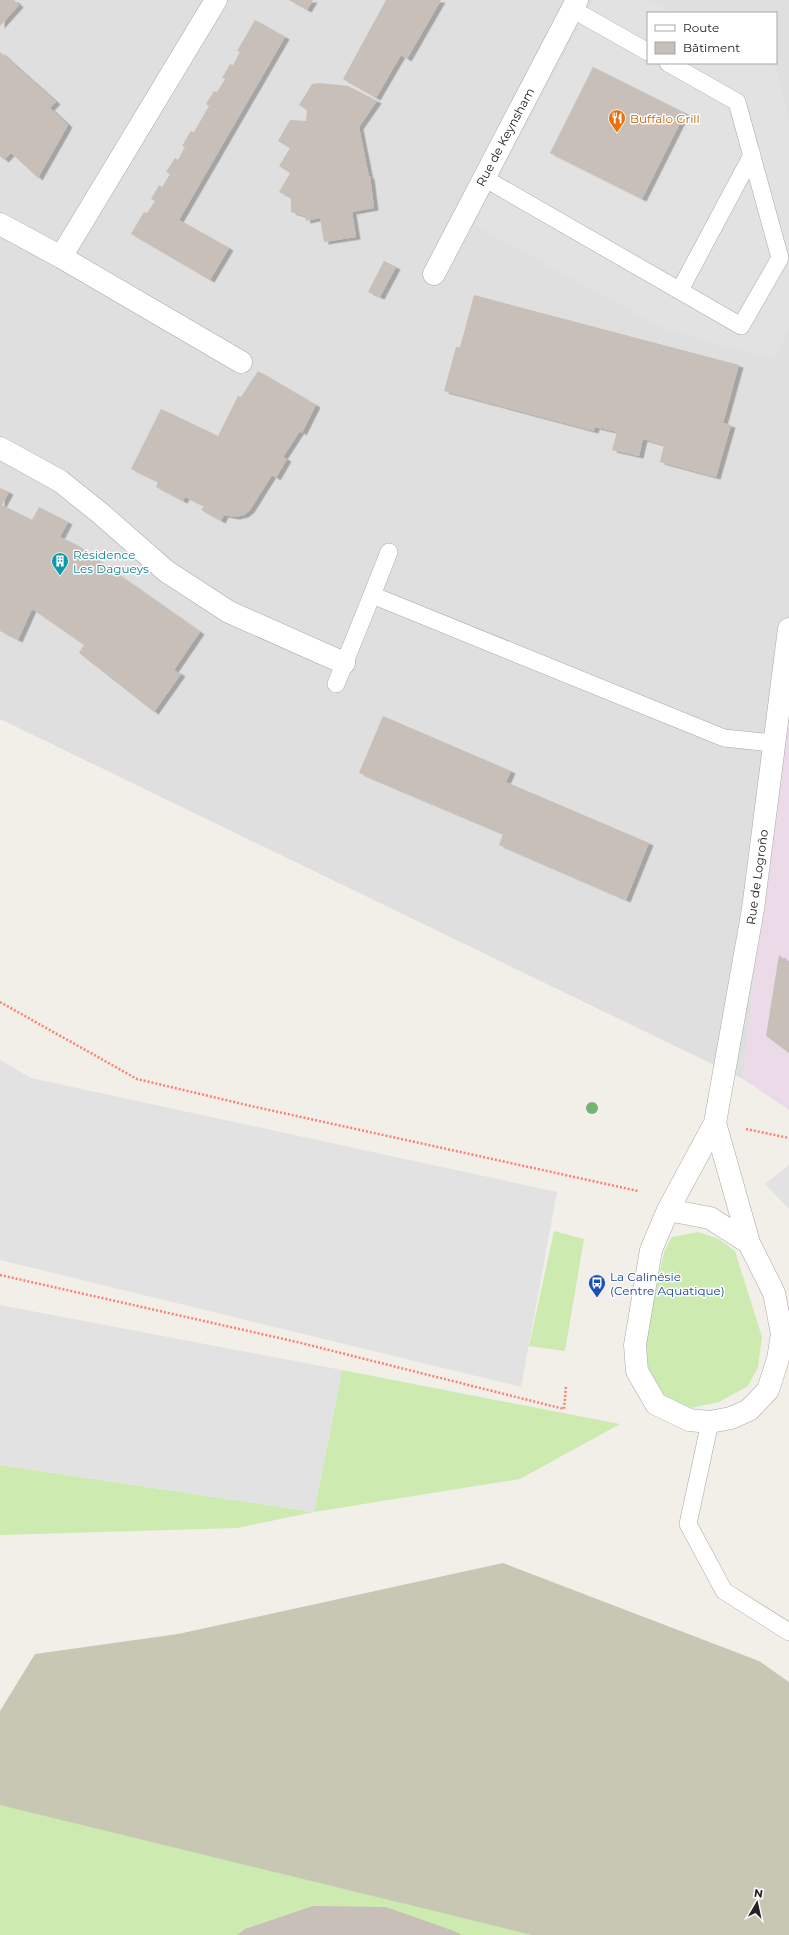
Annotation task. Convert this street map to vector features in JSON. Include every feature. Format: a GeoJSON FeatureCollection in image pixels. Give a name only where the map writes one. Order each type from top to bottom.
{"type":"FeatureCollection","features":[{"type":"Feature","properties":{"kind":"street"},"geometry":{"type":"LineString","coordinates":[[61,258],[216,0]]}},
{"type":"Feature","properties":{"kind":"street","name":"Rue de Keynsham"},"geometry":{"type":"LineString","coordinates":[[434,274],[575,4]]}},
{"type":"Feature","properties":{"kind":"street"},"geometry":{"type":"LineString","coordinates":[[0,224],[242,362]]}},
{"type":"Feature","properties":{"kind":"street"},"geometry":{"type":"LineString","coordinates":[[0,448],[60,481],[100,513],[166,571],[229,612],[344,664]]}},
{"type":"Feature","properties":{"kind":"street","name":"Rue de Logroño"},"geometry":{"type":"LineString","coordinates":[[715,1123],[749,1243],[774,1293],[782,1334],[778,1359],[768,1390],[749,1410],[731,1418],[710,1422],[689,1420],[656,1404],[637,1371],[635,1345],[651,1250],[668,1210],[715,1123],[753,910],[773,743],[787,654],[789,629]]}},
{"type":"Feature","properties":{"kind":"street"},"geometry":{"type":"LineString","coordinates":[[668,1210],[710,1218],[749,1243]]}},
{"type":"Feature","properties":{"kind":"lane"},"geometry":{"type":"LineString","coordinates":[[575,4],[647,51]]}},
{"type":"Feature","properties":{"kind":"lane"},"geometry":{"type":"LineString","coordinates":[[484,178],[741,326],[780,258],[752,155],[737,102],[670,64]]}},
{"type":"Feature","properties":{"kind":"lane"},"geometry":{"type":"LineString","coordinates":[[680,290],[752,155]]}},
{"type":"Feature","properties":{"kind":"lane"},"geometry":{"type":"LineString","coordinates":[[336,684],[389,552]]}},
{"type":"Feature","properties":{"kind":"lane"},"geometry":{"type":"LineString","coordinates":[[372,595],[724,738],[773,743]]}},
{"type":"Feature","properties":{"kind":"lane"},"geometry":{"type":"LineString","coordinates":[[710,1422],[688,1524],[724,1591],[789,1632]]}},
{"type":"Feature","properties":{"kind":"path"},"geometry":{"type":"LineString","coordinates":[[0,1002],[137,1079],[251,1106],[638,1191]]}},
{"type":"Feature","properties":{"kind":"path"},"geometry":{"type":"LineString","coordinates":[[740,1128],[789,1138]]}},
{"type":"Feature","properties":{"kind":"path"},"geometry":{"type":"LineString","coordinates":[[0,1274],[297,1342],[564,1408],[566,1386]]}},
{"type":"Feature","properties":{"kind":"shaded area"},"geometry":{"type":"Polygon","coordinates":[[[0,0],[789,0],[789,658],[743,1079],[0,719],[0,0]]]}},
{"type":"Feature","properties":{"kind":"shaded area"},"geometry":{"type":"Polygon","coordinates":[[[593,0],[647,0],[672,12],[647,12],[647,64],[775,64],[789,123],[789,330],[773,359],[665,329],[474,225],[593,0]]]}},
{"type":"Feature","properties":{"kind":"shaded area"},"geometry":{"type":"Polygon","coordinates":[[[789,658],[789,1110],[743,1079],[789,658]]]}},
{"type":"Feature","properties":{"kind":"shaded area"},"geometry":{"type":"Polygon","coordinates":[[[0,1060],[31,1078],[557,1192],[521,1387],[0,1260],[0,1060]]]}},
{"type":"Feature","properties":{"kind":"shaded area"},"geometry":{"type":"Polygon","coordinates":[[[789,1165],[789,1209],[765,1184],[789,1165]]]}},
{"type":"Feature","properties":{"kind":"shaded area"},"geometry":{"type":"Polygon","coordinates":[[[0,1305],[342,1370],[314,1512],[0,1465],[0,1305]]]}},
{"type":"Feature","properties":{"kind":"shaded area"},"geometry":{"type":"Polygon","coordinates":[[[503,1563],[759,1661],[789,1682],[789,1935],[0,1935],[0,1711],[35,1654],[178,1634],[503,1563]]]}},
{"type":"Feature","properties":{"kind":"green space"},"geometry":{"type":"Polygon","coordinates":[[[554,1231],[584,1239],[565,1351],[529,1346],[554,1231]]]}},
{"type":"Feature","properties":{"kind":"green space"},"geometry":{"type":"Polygon","coordinates":[[[698,1232],[719,1239],[735,1251],[762,1337],[758,1367],[748,1386],[719,1402],[691,1408],[663,1395],[650,1373],[643,1349],[664,1252],[672,1237],[698,1232]]]}},
{"type":"Feature","properties":{"kind":"green space"},"geometry":{"type":"Polygon","coordinates":[[[342,1370],[620,1424],[520,1479],[314,1512],[342,1370]]]}},
{"type":"Feature","properties":{"kind":"green space"},"geometry":{"type":"Polygon","coordinates":[[[0,1465],[314,1512],[237,1528],[0,1535],[0,1465]]]}},
{"type":"Feature","properties":{"kind":"green space"},"geometry":{"type":"Polygon","coordinates":[[[0,1805],[532,1935],[0,1935],[0,1805]]]}},
{"type":"Feature","properties":{"kind":"building"},"geometry":{"type":"Polygon","coordinates":[[[0,0],[14,0],[19,5],[0,26],[0,0]]]}},
{"type":"Feature","properties":{"kind":"building"},"geometry":{"type":"Polygon","coordinates":[[[289,0],[313,0],[307,10],[289,0]]]}},
{"type":"Feature","properties":{"kind":"building"},"geometry":{"type":"Polygon","coordinates":[[[386,0],[441,0],[407,59],[401,55],[376,98],[343,79],[386,0]]]}},
{"type":"Feature","properties":{"kind":"building"},"geometry":{"type":"Polygon","coordinates":[[[255,20],[285,37],[179,220],[229,248],[210,280],[131,234],[144,212],[147,213],[155,201],[151,199],[159,185],[162,187],[170,174],[166,172],[175,158],[178,160],[185,147],[182,146],[191,131],[194,132],[209,106],[206,104],[214,91],[217,92],[225,79],[222,78],[230,64],[233,65],[240,52],[237,51],[255,20]]]}},
{"type":"Feature","properties":{"kind":"building"},"geometry":{"type":"Polygon","coordinates":[[[0,52],[56,102],[50,108],[68,125],[38,178],[11,153],[4,160],[0,156],[0,52]]]}},
{"type":"Feature","properties":{"kind":"building","name":"Buffalo Grill"},"geometry":{"type":"Polygon","coordinates":[[[593,67],[685,113],[642,199],[550,153],[593,67]]]}},
{"type":"Feature","properties":{"kind":"building"},"geometry":{"type":"Polygon","coordinates":[[[319,83],[348,86],[377,101],[359,127],[369,177],[370,176],[374,208],[352,212],[356,237],[324,242],[320,218],[306,221],[305,216],[291,212],[291,198],[279,192],[290,173],[279,166],[290,148],[278,141],[290,120],[306,121],[307,110],[299,105],[312,84],[319,83]]]}},
{"type":"Feature","properties":{"kind":"building"},"geometry":{"type":"Polygon","coordinates":[[[384,261],[396,267],[380,297],[368,292],[384,261]]]}},
{"type":"Feature","properties":{"kind":"building"},"geometry":{"type":"Polygon","coordinates":[[[474,295],[739,365],[723,423],[731,425],[716,477],[660,462],[664,445],[643,439],[639,456],[612,450],[617,432],[595,427],[594,431],[444,391],[456,347],[460,347],[474,295]]]}},
{"type":"Feature","properties":{"kind":"building"},"geometry":{"type":"Polygon","coordinates":[[[258,371],[316,405],[302,433],[300,431],[283,457],[287,459],[276,478],[272,475],[250,510],[244,515],[235,517],[224,515],[221,521],[201,510],[204,506],[185,497],[183,501],[156,487],[158,482],[131,469],[161,409],[218,436],[238,396],[241,397],[258,371]]]}},
{"type":"Feature","properties":{"kind":"building","name":"Résidence Les Dagueys"},"geometry":{"type":"Polygon","coordinates":[[[0,488],[9,492],[2,505],[32,520],[39,507],[68,522],[60,537],[73,543],[200,632],[174,670],[181,674],[154,712],[79,653],[84,645],[32,609],[18,640],[0,631],[0,488]]]}},
{"type":"Feature","properties":{"kind":"building"},"geometry":{"type":"Polygon","coordinates":[[[383,716],[511,771],[506,782],[649,843],[626,900],[499,845],[503,834],[359,773],[383,716]]]}},
{"type":"Feature","properties":{"kind":"building"},"geometry":{"type":"Polygon","coordinates":[[[779,955],[789,963],[789,1053],[766,1036],[779,955]]]}},
{"type":"Feature","properties":{"kind":"building"},"geometry":{"type":"Polygon","coordinates":[[[313,1906],[386,1907],[454,1931],[459,1935],[237,1935],[245,1929],[313,1906]]]}},
{"type":"Feature","properties":{"kind":"place","name":"Buffalo Grill"},"geometry":{"type":"Point","coordinates":[617,133]}},
{"type":"Feature","properties":{"kind":"place","name":"Résidence Les Dagueys"},"geometry":{"type":"Point","coordinates":[60,576]}},
{"type":"Feature","properties":{"kind":"place","name":"La Calinésie (Centre Aquatique)"},"geometry":{"type":"Point","coordinates":[597,1298]}}]}
